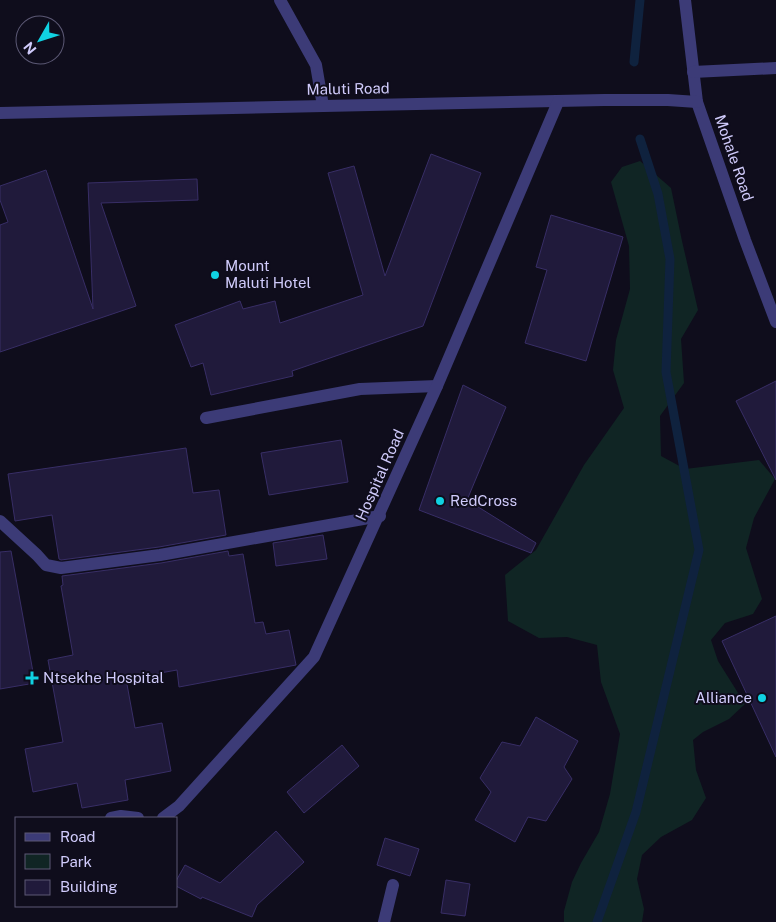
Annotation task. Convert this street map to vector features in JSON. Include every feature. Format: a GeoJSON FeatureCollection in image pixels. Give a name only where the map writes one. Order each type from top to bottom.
{"type":"FeatureCollection","features":[{"type":"Feature","properties":{"kind":"street"},"geometry":{"type":"LineString","coordinates":[[280,0],[316,65],[323,106]]}},
{"type":"Feature","properties":{"kind":"street","name":"Mohale Road"},"geometry":{"type":"LineString","coordinates":[[685,0],[697,102],[776,322]]}},
{"type":"Feature","properties":{"kind":"street"},"geometry":{"type":"LineString","coordinates":[[693,72],[776,68]]}},
{"type":"Feature","properties":{"kind":"street","name":"Maluti Road"},"geometry":{"type":"LineString","coordinates":[[0,113],[668,100],[697,102]]}},
{"type":"Feature","properties":{"kind":"street","name":"Hospital Road"},"geometry":{"type":"LineString","coordinates":[[164,817],[179,806],[314,657],[438,386],[558,102]]}},
{"type":"Feature","properties":{"kind":"street"},"geometry":{"type":"LineString","coordinates":[[206,418],[360,389],[438,386]]}},
{"type":"Feature","properties":{"kind":"street"},"geometry":{"type":"LineString","coordinates":[[0,521],[46,565],[61,568],[160,554],[380,516]]}},
{"type":"Feature","properties":{"kind":"street"},"geometry":{"type":"LineString","coordinates":[[116,817],[130,817]]}},
{"type":"Feature","properties":{"kind":"street"},"geometry":{"type":"LineString","coordinates":[[384,922],[393,885]]}},
{"type":"Feature","properties":{"kind":"green space"},"geometry":{"type":"Polygon","coordinates":[[[640,161],[671,188],[698,310],[681,339],[684,383],[660,416],[661,456],[685,469],[759,460],[775,479],[754,518],[746,548],[762,599],[753,614],[725,623],[711,640],[718,661],[745,704],[729,719],[703,732],[693,740],[696,770],[706,798],[692,820],[661,837],[642,855],[637,879],[644,909],[642,922],[564,922],[564,911],[572,882],[599,832],[610,794],[620,734],[601,682],[597,645],[567,637],[539,638],[508,621],[505,575],[536,550],[584,465],[624,408],[613,370],[616,340],[630,289],[629,246],[611,182],[622,167],[640,161]]]}},
{"type":"Feature","properties":{"kind":"building"},"geometry":{"type":"Polygon","coordinates":[[[431,154],[481,173],[423,326],[292,371],[293,376],[211,395],[203,363],[191,367],[175,325],[240,301],[243,309],[275,301],[280,323],[363,295],[328,173],[354,166],[385,276],[431,154]]]}},
{"type":"Feature","properties":{"kind":"building"},"geometry":{"type":"Polygon","coordinates":[[[46,170],[93,309],[88,183],[197,179],[198,200],[101,203],[136,306],[0,352],[0,225],[8,222],[0,200],[0,186],[46,170]]]}},
{"type":"Feature","properties":{"kind":"building"},"geometry":{"type":"Polygon","coordinates":[[[551,215],[623,237],[586,361],[525,343],[547,270],[536,267],[551,215]]]}},
{"type":"Feature","properties":{"kind":"building"},"geometry":{"type":"Polygon","coordinates":[[[776,381],[776,480],[736,401],[776,381]]]}},
{"type":"Feature","properties":{"kind":"building"},"geometry":{"type":"Polygon","coordinates":[[[463,385],[506,407],[467,500],[536,543],[531,553],[419,510],[463,385]]]}},
{"type":"Feature","properties":{"kind":"building"},"geometry":{"type":"Polygon","coordinates":[[[341,440],[348,482],[269,495],[261,453],[341,440]]]}},
{"type":"Feature","properties":{"kind":"building"},"geometry":{"type":"Polygon","coordinates":[[[186,448],[193,493],[219,490],[226,535],[159,547],[61,560],[59,559],[52,515],[15,521],[8,474],[186,448]]]}},
{"type":"Feature","properties":{"kind":"building"},"geometry":{"type":"Polygon","coordinates":[[[323,535],[327,559],[276,566],[273,543],[323,535]]]}},
{"type":"Feature","properties":{"kind":"building"},"geometry":{"type":"Polygon","coordinates":[[[11,551],[35,683],[0,689],[0,552],[11,551]]]}},
{"type":"Feature","properties":{"kind":"building","name":"Ntsekhe Hospital"},"geometry":{"type":"Polygon","coordinates":[[[228,551],[229,556],[243,554],[255,623],[263,622],[266,634],[289,630],[296,665],[179,687],[177,670],[126,679],[135,728],[162,723],[171,771],[125,780],[128,800],[82,808],[77,783],[33,792],[25,749],[63,742],[48,660],[73,655],[61,586],[63,585],[62,576],[161,563],[228,551]]]}},
{"type":"Feature","properties":{"kind":"building","name":"Alliance"},"geometry":{"type":"Polygon","coordinates":[[[776,616],[776,757],[722,641],[776,616]]]}},
{"type":"Feature","properties":{"kind":"building"},"geometry":{"type":"Polygon","coordinates":[[[536,717],[578,741],[564,767],[572,779],[546,821],[528,817],[515,842],[475,820],[491,792],[480,778],[502,742],[520,746],[536,717]]]}},
{"type":"Feature","properties":{"kind":"building"},"geometry":{"type":"Polygon","coordinates":[[[342,745],[359,766],[304,813],[287,792],[342,745]]]}},
{"type":"Feature","properties":{"kind":"building"},"geometry":{"type":"Polygon","coordinates":[[[276,831],[304,862],[257,905],[252,917],[202,897],[201,899],[178,887],[178,877],[185,865],[220,883],[276,831]]]}},
{"type":"Feature","properties":{"kind":"building"},"geometry":{"type":"Polygon","coordinates":[[[385,838],[419,849],[410,876],[377,865],[385,838]]]}},
{"type":"Feature","properties":{"kind":"building"},"geometry":{"type":"Polygon","coordinates":[[[446,880],[470,884],[465,916],[441,913],[446,880]]]}},
{"type":"Feature","properties":{"kind":"waterway"},"geometry":{"type":"LineString","coordinates":[[634,62],[640,0]]}},
{"type":"Feature","properties":{"kind":"waterway"},"geometry":{"type":"LineString","coordinates":[[597,922],[636,812],[699,550],[666,372],[670,259],[658,194],[640,139]]}},
{"type":"Feature","properties":{"kind":"place","name":"Mount Maluti Hotel"},"geometry":{"type":"Point","coordinates":[215,275]}},
{"type":"Feature","properties":{"kind":"place","name":"RedCross"},"geometry":{"type":"Point","coordinates":[440,501]}},
{"type":"Feature","properties":{"kind":"place","name":"Ntsekhe Hospital"},"geometry":{"type":"Point","coordinates":[32,678]}},
{"type":"Feature","properties":{"kind":"place","name":"Alliance"},"geometry":{"type":"Point","coordinates":[762,698]}}]}
